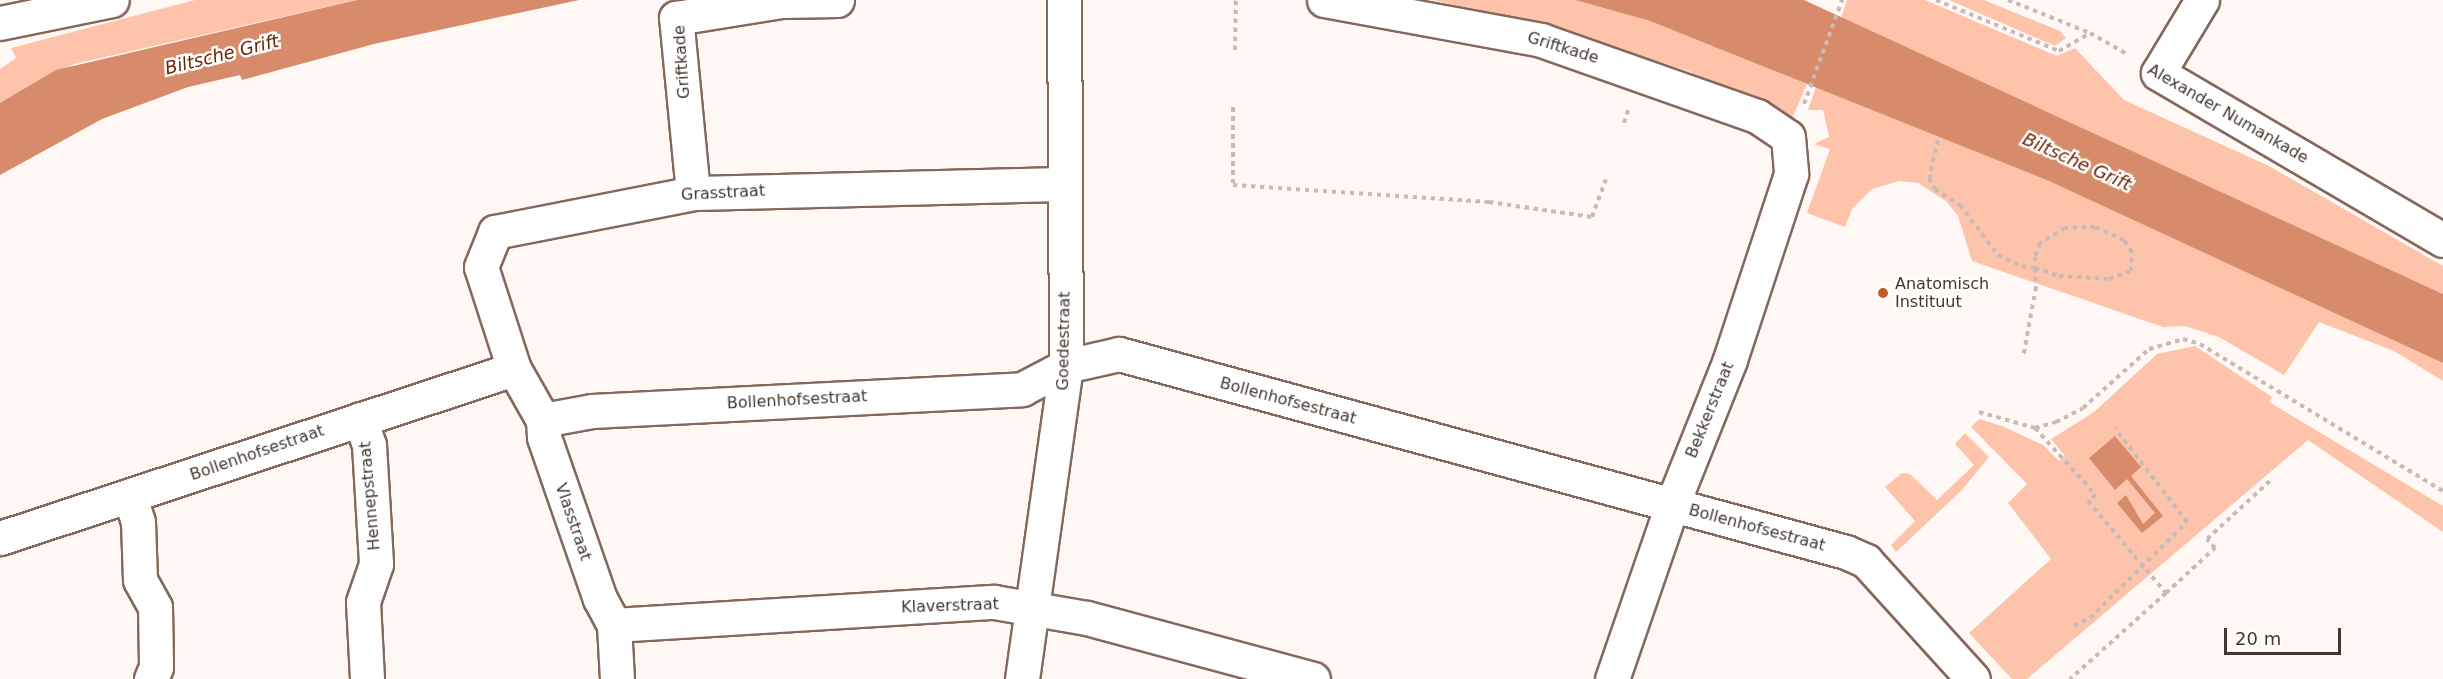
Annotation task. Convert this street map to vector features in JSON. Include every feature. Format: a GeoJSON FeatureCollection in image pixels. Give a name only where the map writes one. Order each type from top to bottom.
{"type":"FeatureCollection","features":[{"type":"Feature","properties":{"kind":"street"},"geometry":{"type":"LineString","coordinates":[[0,23],[112,0]]}},
{"type":"Feature","properties":{"kind":"street","name":"Griftkade"},"geometry":{"type":"LineString","coordinates":[[693,193],[676,18],[782,1],[837,0]]}},
{"type":"Feature","properties":{"kind":"street","name":"Goedestraat"},"geometry":{"type":"LineString","coordinates":[[1022,679],[1034,608],[1066,366],[1064,0]]}},
{"type":"Feature","properties":{"kind":"street","name":"Griftkade"},"geometry":{"type":"LineString","coordinates":[[1324,0],[1541,40],[1757,116],[1788,137]]}},
{"type":"Feature","properties":{"kind":"street"},"geometry":{"type":"LineString","coordinates":[[2158,73],[2202,0]]}},
{"type":"Feature","properties":{"kind":"street","name":"Alexander Numankade"},"geometry":{"type":"LineString","coordinates":[[2158,73],[2442,236]]}},
{"type":"Feature","properties":{"kind":"street","name":"Bekkerstraat"},"geometry":{"type":"LineString","coordinates":[[1612,679],[1671,505],[1730,360],[1791,174],[1788,137]]}},
{"type":"Feature","properties":{"kind":"street","name":"Grasstraat"},"geometry":{"type":"LineString","coordinates":[[514,369],[481,267],[495,232],[693,193],[1065,184]]}},
{"type":"Feature","properties":{"kind":"street","name":"Bollenhofsestraat"},"geometry":{"type":"LineString","coordinates":[[543,420],[592,411],[1022,389],[1066,366],[1119,354],[1671,505],[1866,561],[1973,679]]}},
{"type":"Feature","properties":{"kind":"street","name":"Bollenhofsestraat"},"geometry":{"type":"LineString","coordinates":[[0,537],[514,369]]}},
{"type":"Feature","properties":{"kind":"street","name":"Vlasstraat"},"geometry":{"type":"LineString","coordinates":[[514,369],[543,420],[544,437],[592,577],[614,625],[617,679]]}},
{"type":"Feature","properties":{"kind":"street","name":"Hennepstraat"},"geometry":{"type":"LineString","coordinates":[[360,419],[369,445],[376,564],[363,602],[367,679]]}},
{"type":"Feature","properties":{"kind":"street"},"geometry":{"type":"LineString","coordinates":[[130,496],[138,522],[140,580],[154,607],[156,667],[151,679]]}},
{"type":"Feature","properties":{"kind":"street","name":"Klaverstraat"},"geometry":{"type":"LineString","coordinates":[[614,625],[994,602],[1087,618],[1313,679]]}},
{"type":"Feature","properties":{"kind":"path"},"geometry":{"type":"LineString","coordinates":[[1235,50],[1236,0]]}},
{"type":"Feature","properties":{"kind":"path"},"geometry":{"type":"LineString","coordinates":[[1803,106],[1842,0]]}},
{"type":"Feature","properties":{"kind":"path"},"geometry":{"type":"LineString","coordinates":[[1936,0],[2059,51],[2090,33]]}},
{"type":"Feature","properties":{"kind":"path","name":"Alexander Numankade"},"geometry":{"type":"LineString","coordinates":[[2008,0],[2090,33],[2158,73]]}},
{"type":"Feature","properties":{"kind":"path"},"geometry":{"type":"LineString","coordinates":[[1233,107],[1233,185],[1489,202],[1592,217],[1606,179]]}},
{"type":"Feature","properties":{"kind":"path"},"geometry":{"type":"LineString","coordinates":[[1938,140],[1928,172],[1935,189],[1960,205],[1998,255],[2035,268],[2059,276],[2109,279],[2131,271],[2133,259],[2124,240],[2095,227],[2065,228],[2040,243],[2035,268],[2022,358]]}},
{"type":"Feature","properties":{"kind":"path"},"geometry":{"type":"LineString","coordinates":[[2035,428],[2083,408],[2149,349],[2168,340],[2200,344],[2443,491]]}},
{"type":"Feature","properties":{"kind":"path"},"geometry":{"type":"LineString","coordinates":[[1980,412],[2035,428],[2096,495],[2088,501],[2166,593]]}},
{"type":"Feature","properties":{"kind":"path"},"geometry":{"type":"LineString","coordinates":[[2074,626],[2090,618],[2145,567],[2187,522],[2115,428]]}},
{"type":"Feature","properties":{"kind":"path"},"geometry":{"type":"LineString","coordinates":[[2070,679],[2215,548],[2207,539],[2271,480]]}},
{"type":"Feature","properties":{"kind":"shaded area"},"geometry":{"type":"Polygon","coordinates":[[[195,0],[357,0],[74,64],[0,103],[0,69],[16,58],[11,48],[195,0]]]}},
{"type":"Feature","properties":{"kind":"shaded area"},"geometry":{"type":"Polygon","coordinates":[[[1433,0],[1575,0],[1650,21],[1807,84],[1790,123],[1759,102],[1688,71],[1562,31],[1433,0]]]}},
{"type":"Feature","properties":{"kind":"shaded area"},"geometry":{"type":"Polygon","coordinates":[[[1847,0],[1925,0],[2057,56],[2075,48],[2124,100],[2269,166],[2443,266],[2443,294],[1841,18],[1847,0]]]}},
{"type":"Feature","properties":{"kind":"shaded area"},"geometry":{"type":"Polygon","coordinates":[[[1949,0],[1984,0],[2060,31],[2066,38],[2055,46],[1949,0]]]}},
{"type":"Feature","properties":{"kind":"shaded area"},"geometry":{"type":"Polygon","coordinates":[[[1816,87],[2049,181],[2245,268],[2443,363],[2443,381],[2394,351],[2319,322],[2284,375],[2219,337],[2185,326],[2163,327],[1972,261],[1958,216],[1947,202],[1918,183],[1899,181],[1872,189],[1852,209],[1845,227],[1807,213],[1830,149],[1814,144],[1829,137],[1823,110],[1808,110],[1816,87]]]}},
{"type":"Feature","properties":{"kind":"shaded area"},"geometry":{"type":"Polygon","coordinates":[[[2195,346],[2272,397],[2269,402],[2443,506],[2443,532],[2308,440],[2027,679],[2012,679],[1969,633],[2051,559],[2008,503],[2027,484],[1971,427],[1979,419],[2002,426],[2043,445],[2059,461],[2065,456],[2051,439],[2094,412],[2157,354],[2195,346]]]}},
{"type":"Feature","properties":{"kind":"shaded area"},"geometry":{"type":"Polygon","coordinates":[[[1965,433],[1989,457],[1961,491],[1896,552],[1891,545],[1915,521],[1885,487],[1902,473],[1910,474],[1937,500],[1974,465],[1955,444],[1965,433]]]}},
{"type":"Feature","properties":{"kind":"water","name":"Biltsche Grift"},"geometry":{"type":"Polygon","coordinates":[[[357,0],[579,0],[374,44],[242,80],[240,75],[188,87],[102,119],[0,175],[0,103],[56,70],[357,0]]]}},
{"type":"Feature","properties":{"kind":"water","name":"Biltsche Grift"},"geometry":{"type":"Polygon","coordinates":[[[1575,0],[1804,0],[2443,294],[2443,363],[2049,181],[1650,21],[1575,0]]]}},
{"type":"Feature","properties":{"kind":"water"},"geometry":{"type":"Polygon","coordinates":[[[2115,436],[2141,467],[2131,476],[2163,516],[2142,533],[2117,503],[2126,495],[2143,524],[2155,513],[2127,479],[2115,490],[2089,458],[2115,436]]]}},
{"type":"Feature","properties":{"kind":"place","name":"Anatomisch Instituut"},"geometry":{"type":"Point","coordinates":[1883,293]}}]}
